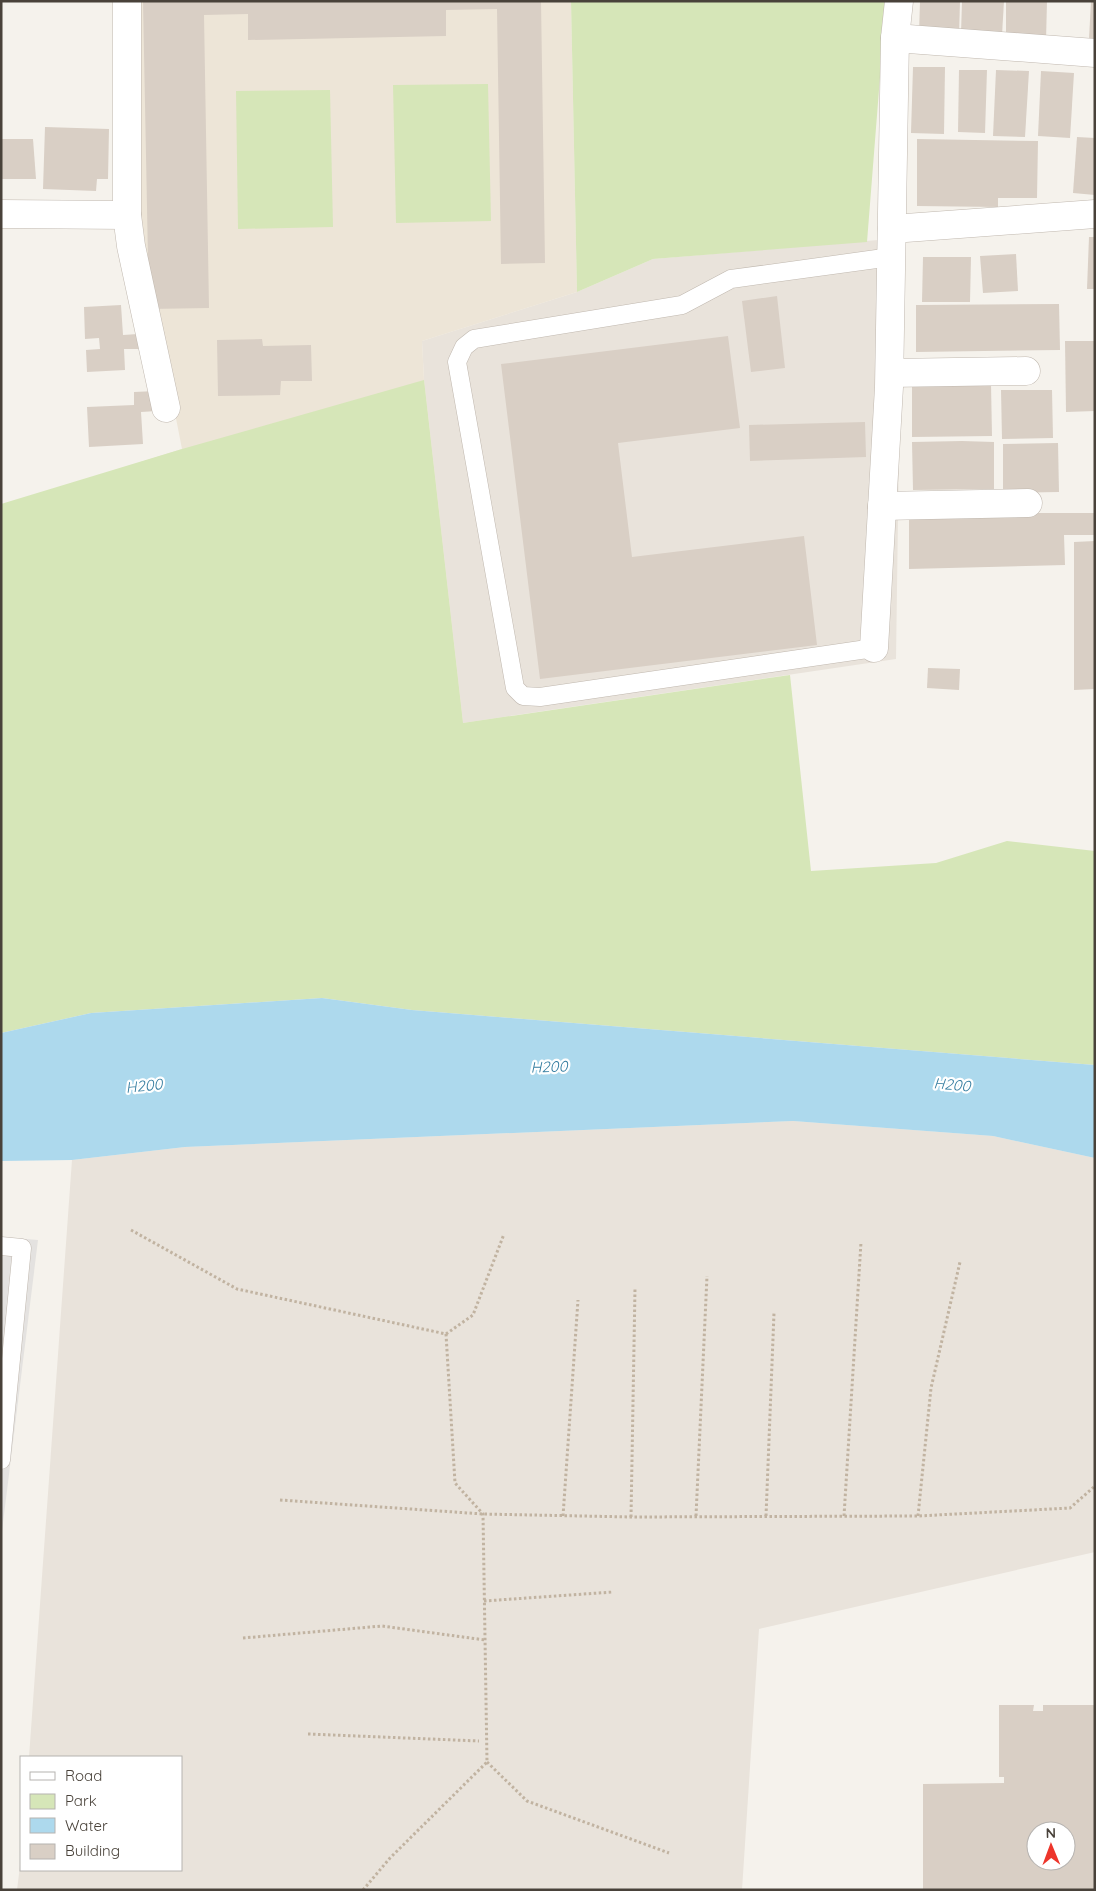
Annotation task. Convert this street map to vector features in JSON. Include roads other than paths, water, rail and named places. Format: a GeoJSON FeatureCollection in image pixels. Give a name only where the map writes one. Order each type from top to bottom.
{"type":"FeatureCollection","features":[{"type":"Feature","properties":{"kind":"street"},"geometry":{"type":"LineString","coordinates":[[127,1],[127,214],[131,246],[166,408]]}},
{"type":"Feature","properties":{"kind":"street"},"geometry":{"type":"LineString","coordinates":[[874,648],[890,374],[895,38],[899,1]]}},
{"type":"Feature","properties":{"kind":"street"},"geometry":{"type":"LineString","coordinates":[[895,38],[1095,53]]}},
{"type":"Feature","properties":{"kind":"street"},"geometry":{"type":"LineString","coordinates":[[1,214],[127,214]]}},
{"type":"Feature","properties":{"kind":"street"},"geometry":{"type":"LineString","coordinates":[[892,229],[1095,214]]}},
{"type":"Feature","properties":{"kind":"street"},"geometry":{"type":"LineString","coordinates":[[890,374],[1026,371]]}},
{"type":"Feature","properties":{"kind":"street"},"geometry":{"type":"LineString","coordinates":[[882,506],[1028,503]]}},
{"type":"Feature","properties":{"kind":"lane"},"geometry":{"type":"LineString","coordinates":[[874,648],[540,697],[523,696],[515,688],[457,362],[464,347],[474,339],[682,304],[731,279],[892,258]]}},
{"type":"Feature","properties":{"kind":"lane"},"geometry":{"type":"LineString","coordinates":[[1,1246],[22,1248],[1,1460]]}},
{"type":"Feature","properties":{"kind":"water","name":"H200"},"geometry":{"type":"Polygon","coordinates":[[[322,998],[412,1010],[1095,1065],[1095,1158],[993,1136],[793,1121],[185,1147],[72,1160],[1,1161],[1,1033],[91,1013],[322,998]]]}}]}
